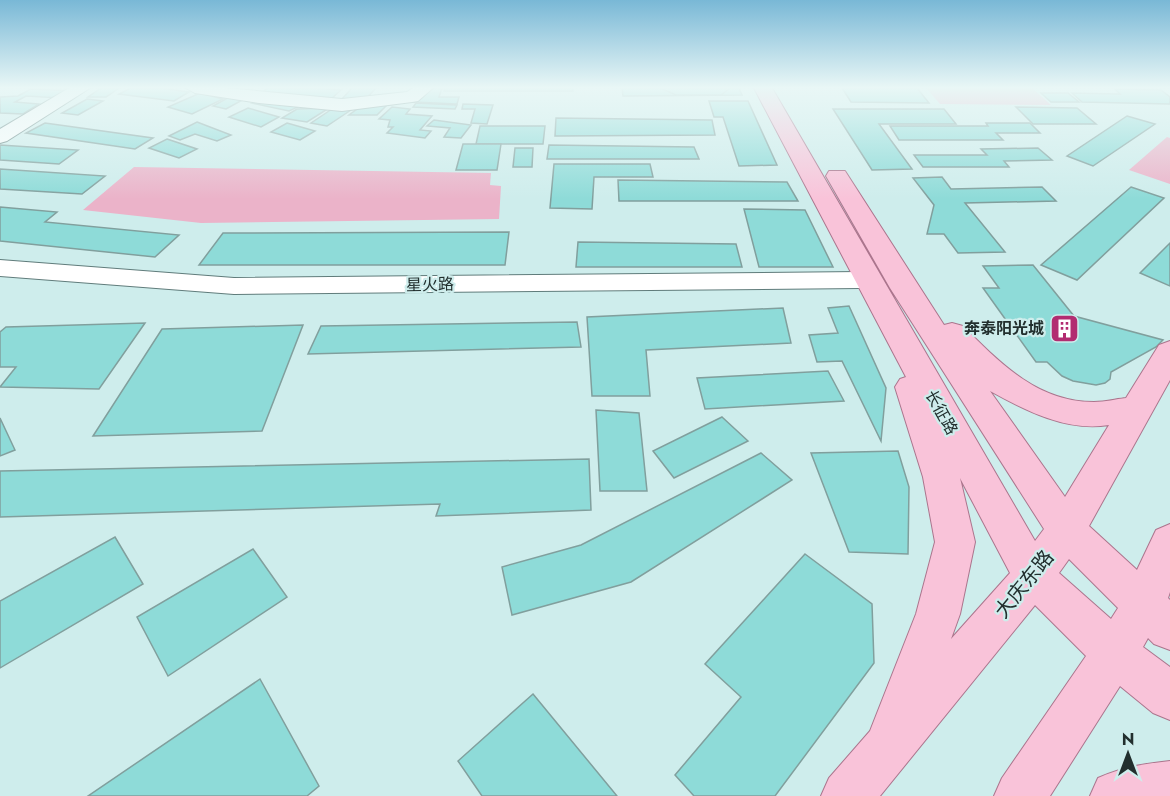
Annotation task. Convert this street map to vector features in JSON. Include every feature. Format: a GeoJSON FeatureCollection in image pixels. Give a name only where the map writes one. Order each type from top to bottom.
{"type":"FeatureCollection","features":[{"type":"Feature","properties":{"kind":"main road","name":"长征路"},"geometry":{"type":"LineString","coordinates":[[784,125],[1032,576],[1115,653],[1170,696]]}},
{"type":"Feature","properties":{"kind":"main road"},"geometry":{"type":"LineString","coordinates":[[807,125],[904,288],[1066,530],[1156,618]]}},
{"type":"Feature","properties":{"kind":"main road"},"geometry":{"type":"LineString","coordinates":[[839,225],[841,243],[887,331],[916,398],[941,477],[955,542],[938,614],[888,747]]}},
{"type":"Feature","properties":{"kind":"main road"},"geometry":{"type":"LineString","coordinates":[[904,288],[925,306],[999,381],[1043,405],[1094,415],[1135,409]]}},
{"type":"Feature","properties":{"kind":"main road","name":"大庆东路"},"geometry":{"type":"LineString","coordinates":[[847,796],[1032,576],[1066,530],[1170,352]]}},
{"type":"Feature","properties":{"kind":"main road"},"geometry":{"type":"LineString","coordinates":[[1020,796],[1115,653],[1156,618],[1170,542]]}},
{"type":"Feature","properties":{"kind":"main road"},"geometry":{"type":"LineString","coordinates":[[1116,796],[1125,792],[1170,787]]}},
{"type":"Feature","properties":{"kind":"street"},"geometry":{"type":"LineString","coordinates":[[0,137],[20,125]]}},
{"type":"Feature","properties":{"kind":"street","name":"星火路"},"geometry":{"type":"LineString","coordinates":[[0,268],[234,286],[860,280]]}},
{"type":"Feature","properties":{"kind":"shaded area"},"geometry":{"type":"Polygon","coordinates":[[[1167,137],[1170,138],[1170,184],[1129,170],[1167,137]]]}},
{"type":"Feature","properties":{"kind":"shaded area"},"geometry":{"type":"Polygon","coordinates":[[[134,167],[491,173],[490,185],[501,186],[499,219],[201,223],[83,210],[134,167]]]}},
{"type":"Feature","properties":{"kind":"building"},"geometry":{"type":"Polygon","coordinates":[[[41,125],[60,125],[153,138],[135,149],[26,133],[41,125]]]}},
{"type":"Feature","properties":{"kind":"building"},"geometry":{"type":"Polygon","coordinates":[[[191,125],[205,125],[231,135],[217,141],[195,134],[180,140],[169,136],[191,125]]]}},
{"type":"Feature","properties":{"kind":"building"},"geometry":{"type":"Polygon","coordinates":[[[283,125],[295,125],[315,131],[300,140],[271,132],[283,125]]]}},
{"type":"Feature","properties":{"kind":"building"},"geometry":{"type":"Polygon","coordinates":[[[389,125],[424,125],[420,130],[431,131],[425,138],[387,133],[393,127],[388,127],[389,125]]]}},
{"type":"Feature","properties":{"kind":"building"},"geometry":{"type":"Polygon","coordinates":[[[471,125],[461,138],[444,137],[450,128],[427,126],[471,125]]]}},
{"type":"Feature","properties":{"kind":"building"},"geometry":{"type":"Polygon","coordinates":[[[556,125],[713,125],[715,135],[555,136],[556,125]]]}},
{"type":"Feature","properties":{"kind":"building"},"geometry":{"type":"Polygon","coordinates":[[[726,125],[759,125],[777,165],[739,166],[726,125]]]}},
{"type":"Feature","properties":{"kind":"building"},"geometry":{"type":"Polygon","coordinates":[[[843,125],[880,125],[912,169],[872,170],[843,125]]]}},
{"type":"Feature","properties":{"kind":"building"},"geometry":{"type":"Polygon","coordinates":[[[1032,125],[1040,133],[996,133],[1003,140],[899,140],[890,126],[1032,125]]]}},
{"type":"Feature","properties":{"kind":"building"},"geometry":{"type":"Polygon","coordinates":[[[1113,125],[1153,125],[1093,166],[1067,156],[1113,125]]]}},
{"type":"Feature","properties":{"kind":"building"},"geometry":{"type":"Polygon","coordinates":[[[480,126],[545,126],[543,144],[476,144],[480,126]]]}},
{"type":"Feature","properties":{"kind":"building"},"geometry":{"type":"Polygon","coordinates":[[[167,139],[197,149],[179,158],[149,148],[167,139]]]}},
{"type":"Feature","properties":{"kind":"building"},"geometry":{"type":"Polygon","coordinates":[[[463,144],[501,144],[497,170],[456,170],[463,144]]]}},
{"type":"Feature","properties":{"kind":"building"},"geometry":{"type":"Polygon","coordinates":[[[0,145],[78,150],[59,164],[0,160],[0,145]]]}},
{"type":"Feature","properties":{"kind":"building"},"geometry":{"type":"Polygon","coordinates":[[[549,145],[694,147],[699,159],[547,159],[549,145]]]}},
{"type":"Feature","properties":{"kind":"building"},"geometry":{"type":"Polygon","coordinates":[[[515,148],[533,148],[532,167],[513,167],[515,148]]]}},
{"type":"Feature","properties":{"kind":"building"},"geometry":{"type":"Polygon","coordinates":[[[1038,148],[1052,160],[1004,161],[1009,167],[923,167],[914,155],[987,155],[981,149],[1038,148]]]}},
{"type":"Feature","properties":{"kind":"building"},"geometry":{"type":"Polygon","coordinates":[[[554,164],[650,164],[653,177],[594,177],[592,209],[550,208],[554,164]]]}},
{"type":"Feature","properties":{"kind":"building"},"geometry":{"type":"Polygon","coordinates":[[[0,169],[105,176],[82,194],[0,189],[0,169]]]}},
{"type":"Feature","properties":{"kind":"building"},"geometry":{"type":"Polygon","coordinates":[[[942,177],[951,189],[1042,187],[1056,201],[965,203],[1005,252],[958,253],[944,234],[927,234],[934,205],[913,178],[942,177]]]}},
{"type":"Feature","properties":{"kind":"building"},"geometry":{"type":"Polygon","coordinates":[[[618,180],[787,182],[798,201],[619,201],[618,180]]]}},
{"type":"Feature","properties":{"kind":"building"},"geometry":{"type":"Polygon","coordinates":[[[1131,187],[1164,198],[1077,280],[1041,265],[1131,187]]]}},
{"type":"Feature","properties":{"kind":"building"},"geometry":{"type":"Polygon","coordinates":[[[0,207],[57,212],[45,222],[179,235],[155,257],[0,241],[0,207]]]}},
{"type":"Feature","properties":{"kind":"building"},"geometry":{"type":"Polygon","coordinates":[[[744,209],[805,210],[833,267],[759,267],[744,209]]]}},
{"type":"Feature","properties":{"kind":"building"},"geometry":{"type":"Polygon","coordinates":[[[509,232],[505,265],[199,265],[223,233],[509,232]]]}},
{"type":"Feature","properties":{"kind":"building"},"geometry":{"type":"Polygon","coordinates":[[[578,242],[736,244],[742,267],[576,267],[578,242]]]}},
{"type":"Feature","properties":{"kind":"building"},"geometry":{"type":"Polygon","coordinates":[[[1170,243],[1170,286],[1140,273],[1170,243]]]}},
{"type":"Feature","properties":{"kind":"building","name":"奔泰阳光城"},"geometry":{"type":"Polygon","coordinates":[[[1033,265],[1074,316],[1163,340],[1156,347],[1111,372],[1110,379],[1105,383],[1096,385],[1073,381],[1062,376],[1047,362],[1036,362],[983,288],[999,288],[983,266],[1033,265]]]}},
{"type":"Feature","properties":{"kind":"building"},"geometry":{"type":"Polygon","coordinates":[[[849,306],[886,388],[881,441],[842,361],[817,362],[809,335],[838,333],[828,308],[849,306]]]}},
{"type":"Feature","properties":{"kind":"building"},"geometry":{"type":"Polygon","coordinates":[[[783,308],[791,343],[646,350],[650,396],[592,396],[587,317],[783,308]]]}},
{"type":"Feature","properties":{"kind":"building"},"geometry":{"type":"Polygon","coordinates":[[[577,322],[581,347],[308,354],[321,326],[577,322]]]}},
{"type":"Feature","properties":{"kind":"building"},"geometry":{"type":"Polygon","coordinates":[[[145,323],[99,389],[0,387],[16,367],[0,367],[0,332],[6,327],[145,323]]]}},
{"type":"Feature","properties":{"kind":"building"},"geometry":{"type":"Polygon","coordinates":[[[303,325],[262,431],[93,436],[162,329],[303,325]]]}},
{"type":"Feature","properties":{"kind":"building"},"geometry":{"type":"Polygon","coordinates":[[[828,371],[844,401],[705,409],[697,378],[828,371]]]}},
{"type":"Feature","properties":{"kind":"building"},"geometry":{"type":"Polygon","coordinates":[[[596,410],[639,413],[647,491],[600,491],[596,410]]]}},
{"type":"Feature","properties":{"kind":"building"},"geometry":{"type":"Polygon","coordinates":[[[722,417],[748,441],[674,478],[653,451],[722,417]]]}},
{"type":"Feature","properties":{"kind":"building"},"geometry":{"type":"Polygon","coordinates":[[[0,418],[15,450],[0,456],[0,418]]]}},
{"type":"Feature","properties":{"kind":"building"},"geometry":{"type":"Polygon","coordinates":[[[898,451],[909,487],[908,554],[849,552],[811,453],[898,451]]]}},
{"type":"Feature","properties":{"kind":"building"},"geometry":{"type":"Polygon","coordinates":[[[761,453],[792,480],[631,582],[512,615],[502,567],[581,545],[761,453]]]}},
{"type":"Feature","properties":{"kind":"building"},"geometry":{"type":"Polygon","coordinates":[[[589,459],[591,510],[436,516],[440,504],[0,517],[0,471],[589,459]]]}},
{"type":"Feature","properties":{"kind":"building"},"geometry":{"type":"Polygon","coordinates":[[[115,537],[143,584],[0,668],[0,601],[115,537]]]}},
{"type":"Feature","properties":{"kind":"building"},"geometry":{"type":"Polygon","coordinates":[[[253,549],[287,597],[168,676],[137,617],[253,549]]]}},
{"type":"Feature","properties":{"kind":"building"},"geometry":{"type":"Polygon","coordinates":[[[805,554],[872,604],[874,663],[775,796],[694,796],[675,775],[741,697],[705,664],[805,554]]]}},
{"type":"Feature","properties":{"kind":"building"},"geometry":{"type":"Polygon","coordinates":[[[260,679],[319,786],[307,796],[88,796],[260,679]]]}},
{"type":"Feature","properties":{"kind":"building"},"geometry":{"type":"Polygon","coordinates":[[[533,694],[617,796],[482,796],[458,761],[533,694]]]}},
{"type":"Feature","properties":{"kind":"place","name":"奔泰阳光城"},"geometry":{"type":"Point","coordinates":[1065,328]}}]}
